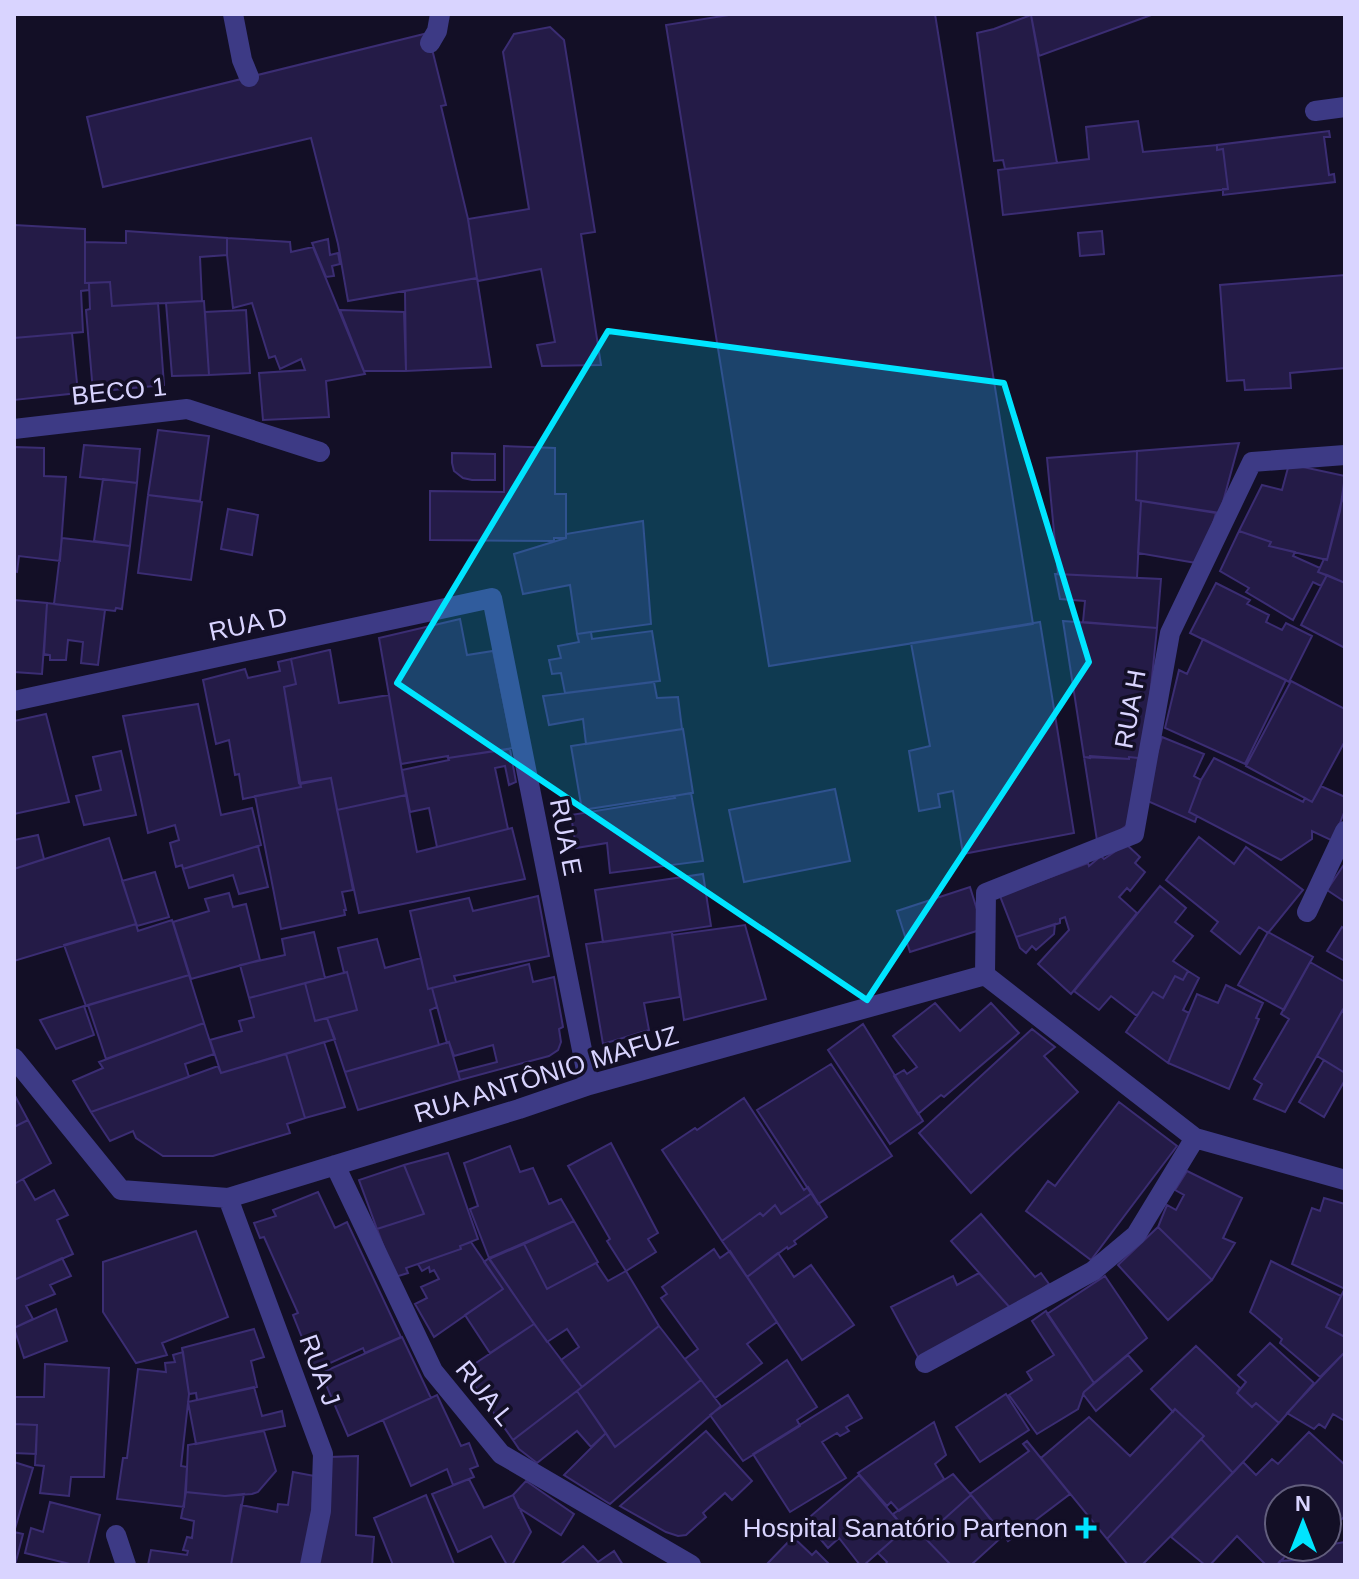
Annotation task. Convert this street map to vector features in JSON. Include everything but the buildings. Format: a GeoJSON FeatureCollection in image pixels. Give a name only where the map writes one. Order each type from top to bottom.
{"type":"FeatureCollection","features":[{"type":"Feature","properties":{"kind":"lane"},"geometry":{"type":"LineString","coordinates":[[233,14],[242,60],[249,77]]}},
{"type":"Feature","properties":{"kind":"lane"},"geometry":{"type":"LineString","coordinates":[[430,43],[437,31],[440,14]]}},
{"type":"Feature","properties":{"kind":"lane"},"geometry":{"type":"LineString","coordinates":[[1315,111],[1345,107]]}},
{"type":"Feature","properties":{"kind":"lane","name":"BECO 1"},"geometry":{"type":"LineString","coordinates":[[14,429],[187,409],[320,452]]}},
{"type":"Feature","properties":{"kind":"lane","name":"RUA H"},"geometry":{"type":"LineString","coordinates":[[985,975],[986,893],[1134,834],[1170,633],[1252,462],[1345,455]]}},
{"type":"Feature","properties":{"kind":"lane","name":"RUA D"},"geometry":{"type":"LineString","coordinates":[[14,701],[492,598]]}},
{"type":"Feature","properties":{"kind":"lane","name":"RUA E"},"geometry":{"type":"LineString","coordinates":[[492,598],[589,1085]]}},
{"type":"Feature","properties":{"kind":"lane"},"geometry":{"type":"LineString","coordinates":[[1307,912],[1345,831]]}},
{"type":"Feature","properties":{"kind":"lane"},"geometry":{"type":"LineString","coordinates":[[985,975],[1195,1138],[1345,1180]]}},
{"type":"Feature","properties":{"kind":"lane","name":"RUA ANTÔNIO MAFUZ"},"geometry":{"type":"LineString","coordinates":[[14,1058],[121,1190],[228,1198],[589,1085],[985,975]]}},
{"type":"Feature","properties":{"kind":"lane"},"geometry":{"type":"LineString","coordinates":[[925,1363],[1093,1271],[1136,1235],[1195,1138]]}},
{"type":"Feature","properties":{"kind":"lane","name":"RUA L"},"geometry":{"type":"LineString","coordinates":[[335,1165],[433,1371],[501,1454],[691,1565]]}},
{"type":"Feature","properties":{"kind":"lane","name":"RUA J"},"geometry":{"type":"LineString","coordinates":[[228,1198],[323,1454],[321,1511],[310,1565]]}},
{"type":"Feature","properties":{"kind":"lane"},"geometry":{"type":"LineString","coordinates":[[116,1535],[126,1565]]}},
{"type":"Feature","properties":{"kind":"highlighted area"},"geometry":{"type":"Polygon","coordinates":[[[608,331],[1004,383],[1089,662],[867,1000],[397,683],[608,331]]]}},
{"type":"Feature","properties":{"kind":"place","name":"Hospital Sanatório Partenon"},"geometry":{"type":"Point","coordinates":[1086,1528]}}]}
